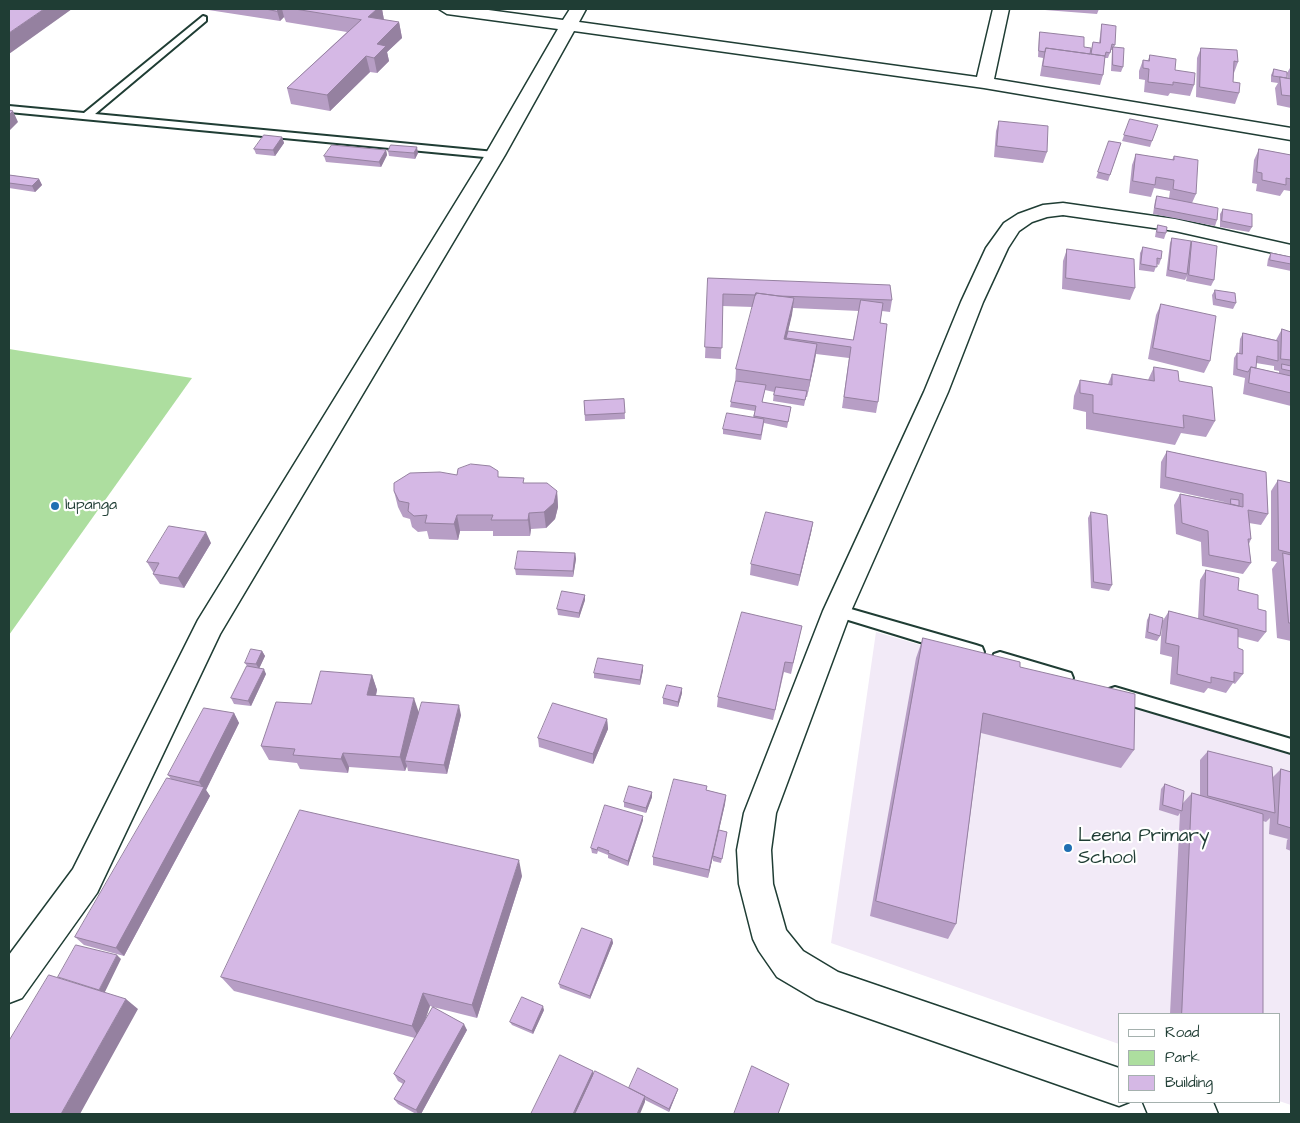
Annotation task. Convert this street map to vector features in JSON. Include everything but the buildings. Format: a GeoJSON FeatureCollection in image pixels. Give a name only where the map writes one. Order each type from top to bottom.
{"type":"FeatureCollection","features":[{"type":"Feature","properties":{"kind":"street"},"geometry":{"type":"LineString","coordinates":[[447,9],[573,17],[1291,134]]}},
{"type":"Feature","properties":{"kind":"street"},"geometry":{"type":"LineString","coordinates":[[984,83],[1001,9]]}},
{"type":"Feature","properties":{"kind":"street"},"geometry":{"type":"LineString","coordinates":[[9,985],[85,881],[208,628],[495,155],[573,17]]}},
{"type":"Feature","properties":{"kind":"street"},"geometry":{"type":"LineString","coordinates":[[1118,1087],[829,987],[790,964],[772,939],[756,884],[754,850],[760,813],[837,611],[936,392],[972,302],[997,248],[1011,227],[1043,211],[1063,209],[1091,211],[1175,225],[1291,251]]}},
{"type":"Feature","properties":{"kind":"street"},"geometry":{"type":"LineString","coordinates":[[1165,1103],[1199,1114]]}},
{"type":"Feature","properties":{"kind":"lane"},"geometry":{"type":"LineString","coordinates":[[88,115],[203,19]]}},
{"type":"Feature","properties":{"kind":"lane"},"geometry":{"type":"LineString","coordinates":[[9,109],[495,155]]}},
{"type":"Feature","properties":{"kind":"lane"},"geometry":{"type":"LineString","coordinates":[[837,611],[1083,684]]}},
{"type":"Feature","properties":{"kind":"lane"},"geometry":{"type":"LineString","coordinates":[[1102,690],[1291,746]]}},
{"type":"Feature","properties":{"kind":"shaded area","name":"Leena Primary School"},"geometry":{"type":"Polygon","coordinates":[[[876,632],[1291,754],[1291,1105],[1280,1101],[1280,1013],[1118,1013],[1118,1044],[831,943],[876,632]]]}},
{"type":"Feature","properties":{"kind":"green space","name":"lupanga"},"geometry":{"type":"Polygon","coordinates":[[[9,349],[192,378],[9,635],[9,349]]]}},
{"type":"Feature","properties":{"kind":"place","name":"lupanga"},"geometry":{"type":"Point","coordinates":[55,506]}},
{"type":"Feature","properties":{"kind":"place","name":"Leena Primary School"},"geometry":{"type":"Point","coordinates":[1068,848]}}]}
